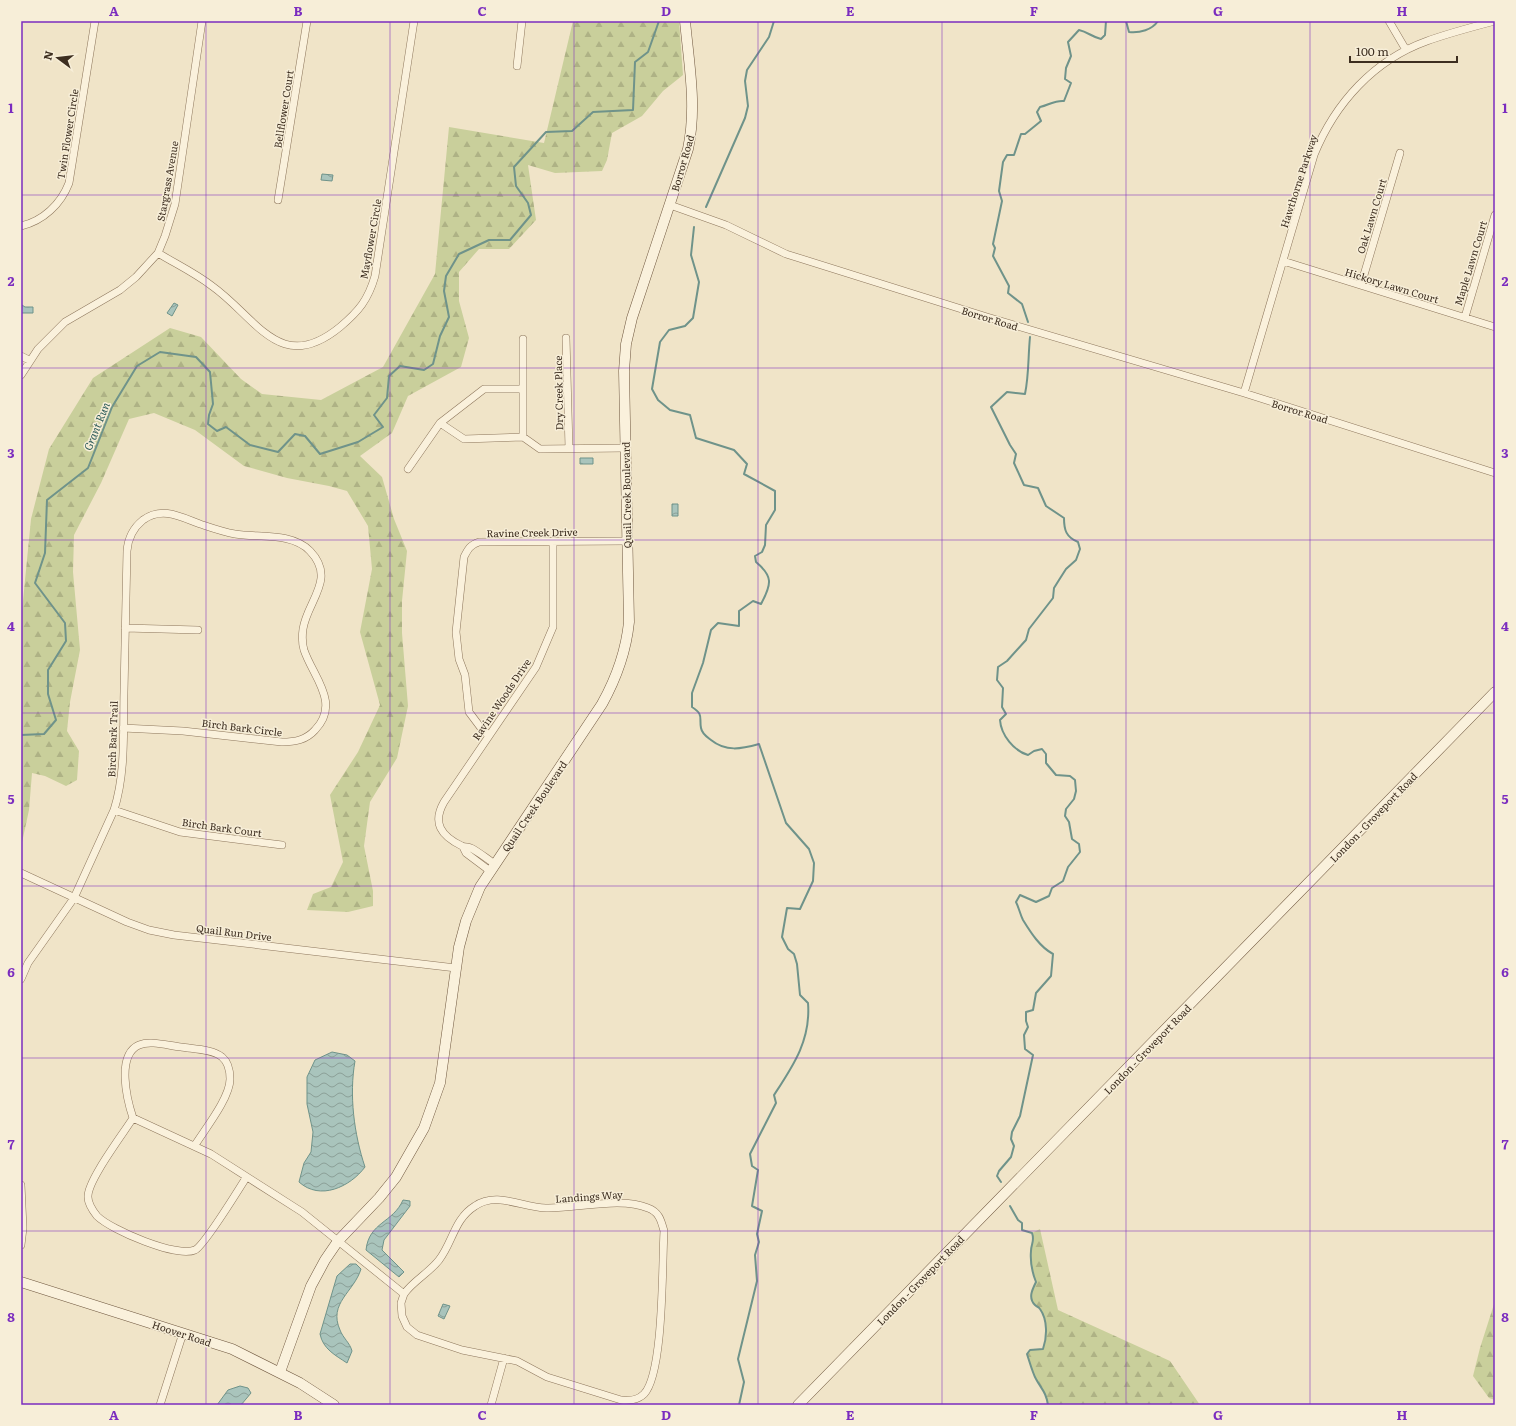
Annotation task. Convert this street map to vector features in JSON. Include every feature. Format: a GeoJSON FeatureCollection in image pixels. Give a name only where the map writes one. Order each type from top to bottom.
{"type":"FeatureCollection","features":[{"type":"Feature","properties":{"kind":"street","name":"Twin Flower Circle"},"geometry":{"type":"LineString","coordinates":[[21,226],[45,215],[60,201],[69,183],[95,21]]}},
{"type":"Feature","properties":{"kind":"street","name":"Stargrass Avenue"},"geometry":{"type":"LineString","coordinates":[[21,375],[29,360],[49,337],[65,322],[120,290],[136,278],[158,252],[165,236],[175,204],[202,21]]}},
{"type":"Feature","properties":{"kind":"street","name":"Bellflower Court"},"geometry":{"type":"LineString","coordinates":[[278,200],[307,21]]}},
{"type":"Feature","properties":{"kind":"street","name":"Mayflower Circle"},"geometry":{"type":"LineString","coordinates":[[158,252],[212,286],[262,331],[283,344],[300,347],[317,342],[329,335],[353,316],[369,295],[375,276],[414,21]]}},
{"type":"Feature","properties":{"kind":"street"},"geometry":{"type":"LineString","coordinates":[[517,66],[522,21]]}},
{"type":"Feature","properties":{"kind":"street","name":"Borror Road"},"geometry":{"type":"LineString","coordinates":[[685,21],[693,118],[688,149],[670,205],[726,225],[786,254],[972,312],[1244,393],[1495,473]]}},
{"type":"Feature","properties":{"kind":"street"},"geometry":{"type":"LineString","coordinates":[[1389,21],[1406,50]]}},
{"type":"Feature","properties":{"kind":"street","name":"Hawthorne Parkway"},"geometry":{"type":"LineString","coordinates":[[1244,393],[1314,155],[1327,127],[1340,106],[1377,68],[1406,50],[1432,39],[1495,21]]}},
{"type":"Feature","properties":{"kind":"street","name":"Oak Lawn Court"},"geometry":{"type":"LineString","coordinates":[[1361,285],[1400,153]]}},
{"type":"Feature","properties":{"kind":"street","name":"Quail Creek Boulevard"},"geometry":{"type":"LineString","coordinates":[[280,1372],[311,1286],[325,1260],[338,1241],[396,1177],[424,1128],[440,1082],[448,1039],[456,968],[466,921],[480,887],[602,704],[614,682],[623,658],[627,636],[625,448],[626,344],[632,318],[670,205]]}},
{"type":"Feature","properties":{"kind":"street","name":"Maple Lawn Court"},"geometry":{"type":"LineString","coordinates":[[1465,317],[1495,215]]}},
{"type":"Feature","properties":{"kind":"street","name":"Hickory Lawn Court"},"geometry":{"type":"LineString","coordinates":[[1283,261],[1495,327]]}},
{"type":"Feature","properties":{"kind":"street","name":"Dry Creek Place"},"geometry":{"type":"LineString","coordinates":[[566,338],[569,448]]}},
{"type":"Feature","properties":{"kind":"street"},"geometry":{"type":"LineString","coordinates":[[523,339],[523,437]]}},
{"type":"Feature","properties":{"kind":"street"},"geometry":{"type":"LineString","coordinates":[[21,356],[29,360]]}},
{"type":"Feature","properties":{"kind":"street"},"geometry":{"type":"LineString","coordinates":[[408,469],[440,423],[484,389],[522,389]]}},
{"type":"Feature","properties":{"kind":"street"},"geometry":{"type":"LineString","coordinates":[[440,423],[464,439],[523,437],[540,449],[625,448]]}},
{"type":"Feature","properties":{"kind":"street","name":"Birch Bark Trail"},"geometry":{"type":"LineString","coordinates":[[22,976],[28,963],[74,898],[114,810],[122,777],[128,541],[132,532],[147,518],[157,514],[174,514],[183,516]]}},
{"type":"Feature","properties":{"kind":"street","name":"Birch Bark Circle"},"geometry":{"type":"LineString","coordinates":[[123,728],[183,730],[293,742],[304,739],[312,733],[320,725],[323,716],[326,705],[324,695],[304,649],[302,638],[306,614],[315,600],[321,580],[316,559],[302,544],[292,540],[236,534],[217,530],[183,516]]}},
{"type":"Feature","properties":{"kind":"street","name":"Ravine Woods Drive"},"geometry":{"type":"LineString","coordinates":[[492,868],[470,848],[463,847],[441,829],[437,818],[439,811],[536,667],[550,637],[553,627],[552,541]]}},
{"type":"Feature","properties":{"kind":"street","name":"Ravine Creek Drive"},"geometry":{"type":"LineString","coordinates":[[489,736],[469,712],[464,675],[459,659],[456,632],[464,557],[468,548],[479,542],[627,541]]}},
{"type":"Feature","properties":{"kind":"street"},"geometry":{"type":"LineString","coordinates":[[125,628],[198,630]]}},
{"type":"Feature","properties":{"kind":"street","name":"London - Groveport Road"},"geometry":{"type":"LineString","coordinates":[[798,1405],[1495,692]]}},
{"type":"Feature","properties":{"kind":"street","name":"Birch Bark Court"},"geometry":{"type":"LineString","coordinates":[[114,810],[180,832],[282,845]]}},
{"type":"Feature","properties":{"kind":"street","name":"Quail Run Drive"},"geometry":{"type":"LineString","coordinates":[[21,873],[127,922],[149,930],[174,935],[456,968]]}},
{"type":"Feature","properties":{"kind":"street"},"geometry":{"type":"LineString","coordinates":[[195,1145],[227,1093],[230,1081],[230,1071],[221,1056],[197,1049],[148,1043],[139,1045],[131,1050],[127,1066],[126,1092],[133,1118],[96,1175],[89,1189],[88,1197],[90,1205],[97,1216],[132,1236],[162,1247],[180,1252],[195,1250],[199,1247],[216,1223],[246,1178]]}},
{"type":"Feature","properties":{"kind":"street"},"geometry":{"type":"LineString","coordinates":[[133,1118],[195,1145],[302,1212],[404,1294],[401,1303],[402,1316],[407,1327],[417,1335],[462,1350],[504,1358],[490,1405]]}},
{"type":"Feature","properties":{"kind":"street"},"geometry":{"type":"LineString","coordinates":[[21,1185],[23,1228],[21,1245]]}},
{"type":"Feature","properties":{"kind":"street","name":"Landings Way"},"geometry":{"type":"LineString","coordinates":[[404,1294],[438,1261],[462,1216],[482,1202],[508,1200],[539,1208],[631,1204],[647,1207],[660,1216],[664,1231],[660,1314],[654,1372],[644,1394],[631,1400],[613,1398],[547,1376],[526,1365],[504,1358]]}},
{"type":"Feature","properties":{"kind":"street","name":"Hoover Road"},"geometry":{"type":"LineString","coordinates":[[21,1282],[232,1348],[300,1383],[334,1405]]}},
{"type":"Feature","properties":{"kind":"street"},"geometry":{"type":"LineString","coordinates":[[160,1405],[183,1333]]}},
{"type":"Feature","properties":{"kind":"green space"},"geometry":{"type":"Polygon","coordinates":[[[573,21],[679,21],[683,75],[663,91],[642,116],[612,133],[607,160],[602,171],[555,173],[528,165],[536,220],[509,249],[479,249],[459,272],[459,301],[469,338],[461,367],[408,396],[392,433],[360,456],[382,477],[394,519],[407,551],[402,601],[402,633],[408,706],[397,758],[370,802],[364,846],[373,891],[373,906],[348,912],[307,910],[313,894],[331,887],[343,862],[330,795],[358,752],[380,705],[360,632],[372,569],[368,526],[347,491],[287,478],[244,466],[195,430],[154,413],[129,419],[101,483],[74,535],[73,572],[80,650],[70,702],[67,731],[79,751],[77,780],[66,786],[45,776],[32,773],[29,810],[21,847],[21,621],[31,519],[49,449],[93,378],[170,328],[201,337],[241,379],[262,394],[321,400],[383,367],[435,274],[449,127],[544,143],[573,21]]]}},
{"type":"Feature","properties":{"kind":"green space"},"geometry":{"type":"Polygon","coordinates":[[[1040,1229],[1058,1310],[1170,1361],[1200,1405],[1048,1405],[1045,1394],[1035,1377],[1027,1354],[1030,1350],[1043,1349],[1046,1334],[1046,1324],[1043,1313],[1033,1302],[1031,1297],[1036,1282],[1031,1263],[1033,1240],[1032,1233],[1040,1229]]]}},
{"type":"Feature","properties":{"kind":"green space"},"geometry":{"type":"Polygon","coordinates":[[[1495,1301],[1495,1400],[1489,1398],[1473,1376],[1495,1301]]]}},
{"type":"Feature","properties":{"kind":"water"},"geometry":{"type":"Polygon","coordinates":[[[322,174],[333,175],[332,181],[321,180],[322,174]]]}},
{"type":"Feature","properties":{"kind":"water"},"geometry":{"type":"Polygon","coordinates":[[[174,303],[178,305],[172,316],[167,313],[174,303]]]}},
{"type":"Feature","properties":{"kind":"water"},"geometry":{"type":"Polygon","coordinates":[[[22,305],[25,307],[33,307],[33,313],[21,313],[22,305]]]}},
{"type":"Feature","properties":{"kind":"water"},"geometry":{"type":"Polygon","coordinates":[[[580,458],[593,458],[593,464],[580,464],[580,458]]]}},
{"type":"Feature","properties":{"kind":"water"},"geometry":{"type":"Polygon","coordinates":[[[672,504],[678,504],[678,516],[672,516],[672,504]]]}},
{"type":"Feature","properties":{"kind":"water"},"geometry":{"type":"Polygon","coordinates":[[[332,1052],[347,1055],[355,1061],[352,1087],[355,1128],[365,1167],[359,1174],[343,1186],[325,1191],[307,1188],[299,1182],[304,1163],[311,1152],[313,1132],[307,1104],[307,1077],[315,1060],[332,1052]]]}},
{"type":"Feature","properties":{"kind":"water"},"geometry":{"type":"Polygon","coordinates":[[[403,1200],[410,1201],[410,1206],[384,1240],[382,1250],[404,1272],[399,1277],[366,1250],[368,1241],[376,1228],[399,1208],[403,1200]]]}},
{"type":"Feature","properties":{"kind":"water"},"geometry":{"type":"Polygon","coordinates":[[[350,1264],[356,1264],[361,1269],[358,1277],[343,1298],[337,1312],[337,1321],[340,1330],[350,1345],[352,1351],[347,1363],[327,1348],[320,1334],[337,1276],[350,1264]]]}},
{"type":"Feature","properties":{"kind":"water"},"geometry":{"type":"Polygon","coordinates":[[[443,1304],[450,1306],[444,1319],[438,1316],[443,1304]]]}},
{"type":"Feature","properties":{"kind":"water"},"geometry":{"type":"Polygon","coordinates":[[[240,1386],[248,1388],[251,1393],[241,1405],[217,1405],[228,1390],[240,1386]]]}},
{"type":"Feature","properties":{"kind":"waterway","name":"Grant Run"},"geometry":{"type":"LineString","coordinates":[[21,735],[44,734],[56,720],[48,694],[48,670],[66,641],[65,623],[35,583],[45,553],[47,500],[88,468],[112,407],[137,366],[160,352],[196,357],[210,372],[213,404],[209,415],[208,424],[217,431],[226,427],[250,445],[278,452],[295,434],[305,436],[320,454],[358,442],[383,427],[374,415],[387,398],[389,376],[400,366],[424,370],[433,364],[440,336],[449,317],[444,291],[446,276],[459,254],[489,240],[510,240],[531,215],[528,203],[516,186],[514,167],[546,132],[572,131],[593,112],[633,110],[635,62],[648,52],[659,21]]}},
{"type":"Feature","properties":{"kind":"waterway"},"geometry":{"type":"LineString","coordinates":[[706,207],[745,118],[748,106],[745,81],[747,70],[769,37],[774,21]]}},
{"type":"Feature","properties":{"kind":"waterway"},"geometry":{"type":"LineString","coordinates":[[1028,322],[1022,304],[1008,293],[1009,286],[993,256],[995,248],[993,244],[1002,201],[999,191],[1003,162],[1007,155],[1014,155],[1021,134],[1025,134],[1041,121],[1037,112],[1040,107],[1055,102],[1064,101],[1071,83],[1065,79],[1066,68],[1071,56],[1068,42],[1079,30],[1101,39],[1105,35],[1106,21]]}},
{"type":"Feature","properties":{"kind":"waterway"},"geometry":{"type":"LineString","coordinates":[[1126,21],[1129,32],[1149,29],[1158,21]]}},
{"type":"Feature","properties":{"kind":"waterway"},"geometry":{"type":"LineString","coordinates":[[694,227],[691,255],[699,282],[693,318],[685,326],[669,330],[660,342],[652,389],[658,400],[670,410],[690,415],[696,438],[734,450],[747,464],[744,474],[775,491],[775,510],[766,525],[765,545],[762,552],[755,556],[756,562],[762,567],[768,576],[769,586],[767,591],[761,604],[753,601],[739,611],[739,626],[718,623],[711,630],[703,663],[692,693],[692,707],[700,714],[702,732],[717,744],[728,748],[740,748],[759,744],[786,823],[809,849],[814,863],[813,881],[800,909],[787,908],[782,937],[788,949],[794,954],[797,964],[800,995],[808,1003],[807,1029],[804,1041],[794,1063],[774,1095],[776,1103],[750,1154],[752,1166],[758,1170],[752,1206],[762,1211],[757,1234],[759,1242],[755,1255],[757,1281],[738,1359],[744,1382],[739,1405]]}},
{"type":"Feature","properties":{"kind":"waterway"},"geometry":{"type":"LineString","coordinates":[[1001,1182],[997,1176],[999,1171],[1011,1157],[1014,1146],[1011,1139],[1012,1132],[1020,1116],[1033,1055],[1025,1049],[1024,1035],[1028,1027],[1026,1012],[1033,1010],[1036,993],[1051,976],[1053,954],[1044,948],[1033,935],[1023,920],[1016,902],[1020,895],[1036,902],[1049,896],[1052,888],[1063,881],[1068,867],[1080,852],[1079,844],[1072,839],[1069,822],[1065,816],[1066,809],[1074,799],[1076,791],[1075,780],[1070,776],[1056,775],[1046,763],[1046,754],[1042,749],[1034,751],[1028,755],[1018,750],[1009,742],[1003,731],[1000,720],[1006,714],[1002,707],[1003,688],[997,680],[998,667],[1007,661],[1026,640],[1029,629],[1053,598],[1054,588],[1066,569],[1076,560],[1080,549],[1078,542],[1066,533],[1064,518],[1046,506],[1038,488],[1024,485],[1014,463],[1016,454],[991,407],[1007,392],[1025,394],[1030,337]]}},
{"type":"Feature","properties":{"kind":"waterway"},"geometry":{"type":"LineString","coordinates":[[1010,1206],[1018,1220],[1022,1223],[1022,1230],[1032,1233],[1033,1236],[1031,1259],[1032,1271],[1036,1282],[1031,1297],[1033,1302],[1043,1313],[1046,1324],[1046,1334],[1043,1349],[1030,1350],[1027,1354],[1036,1379],[1045,1394],[1048,1405]]}}]}
